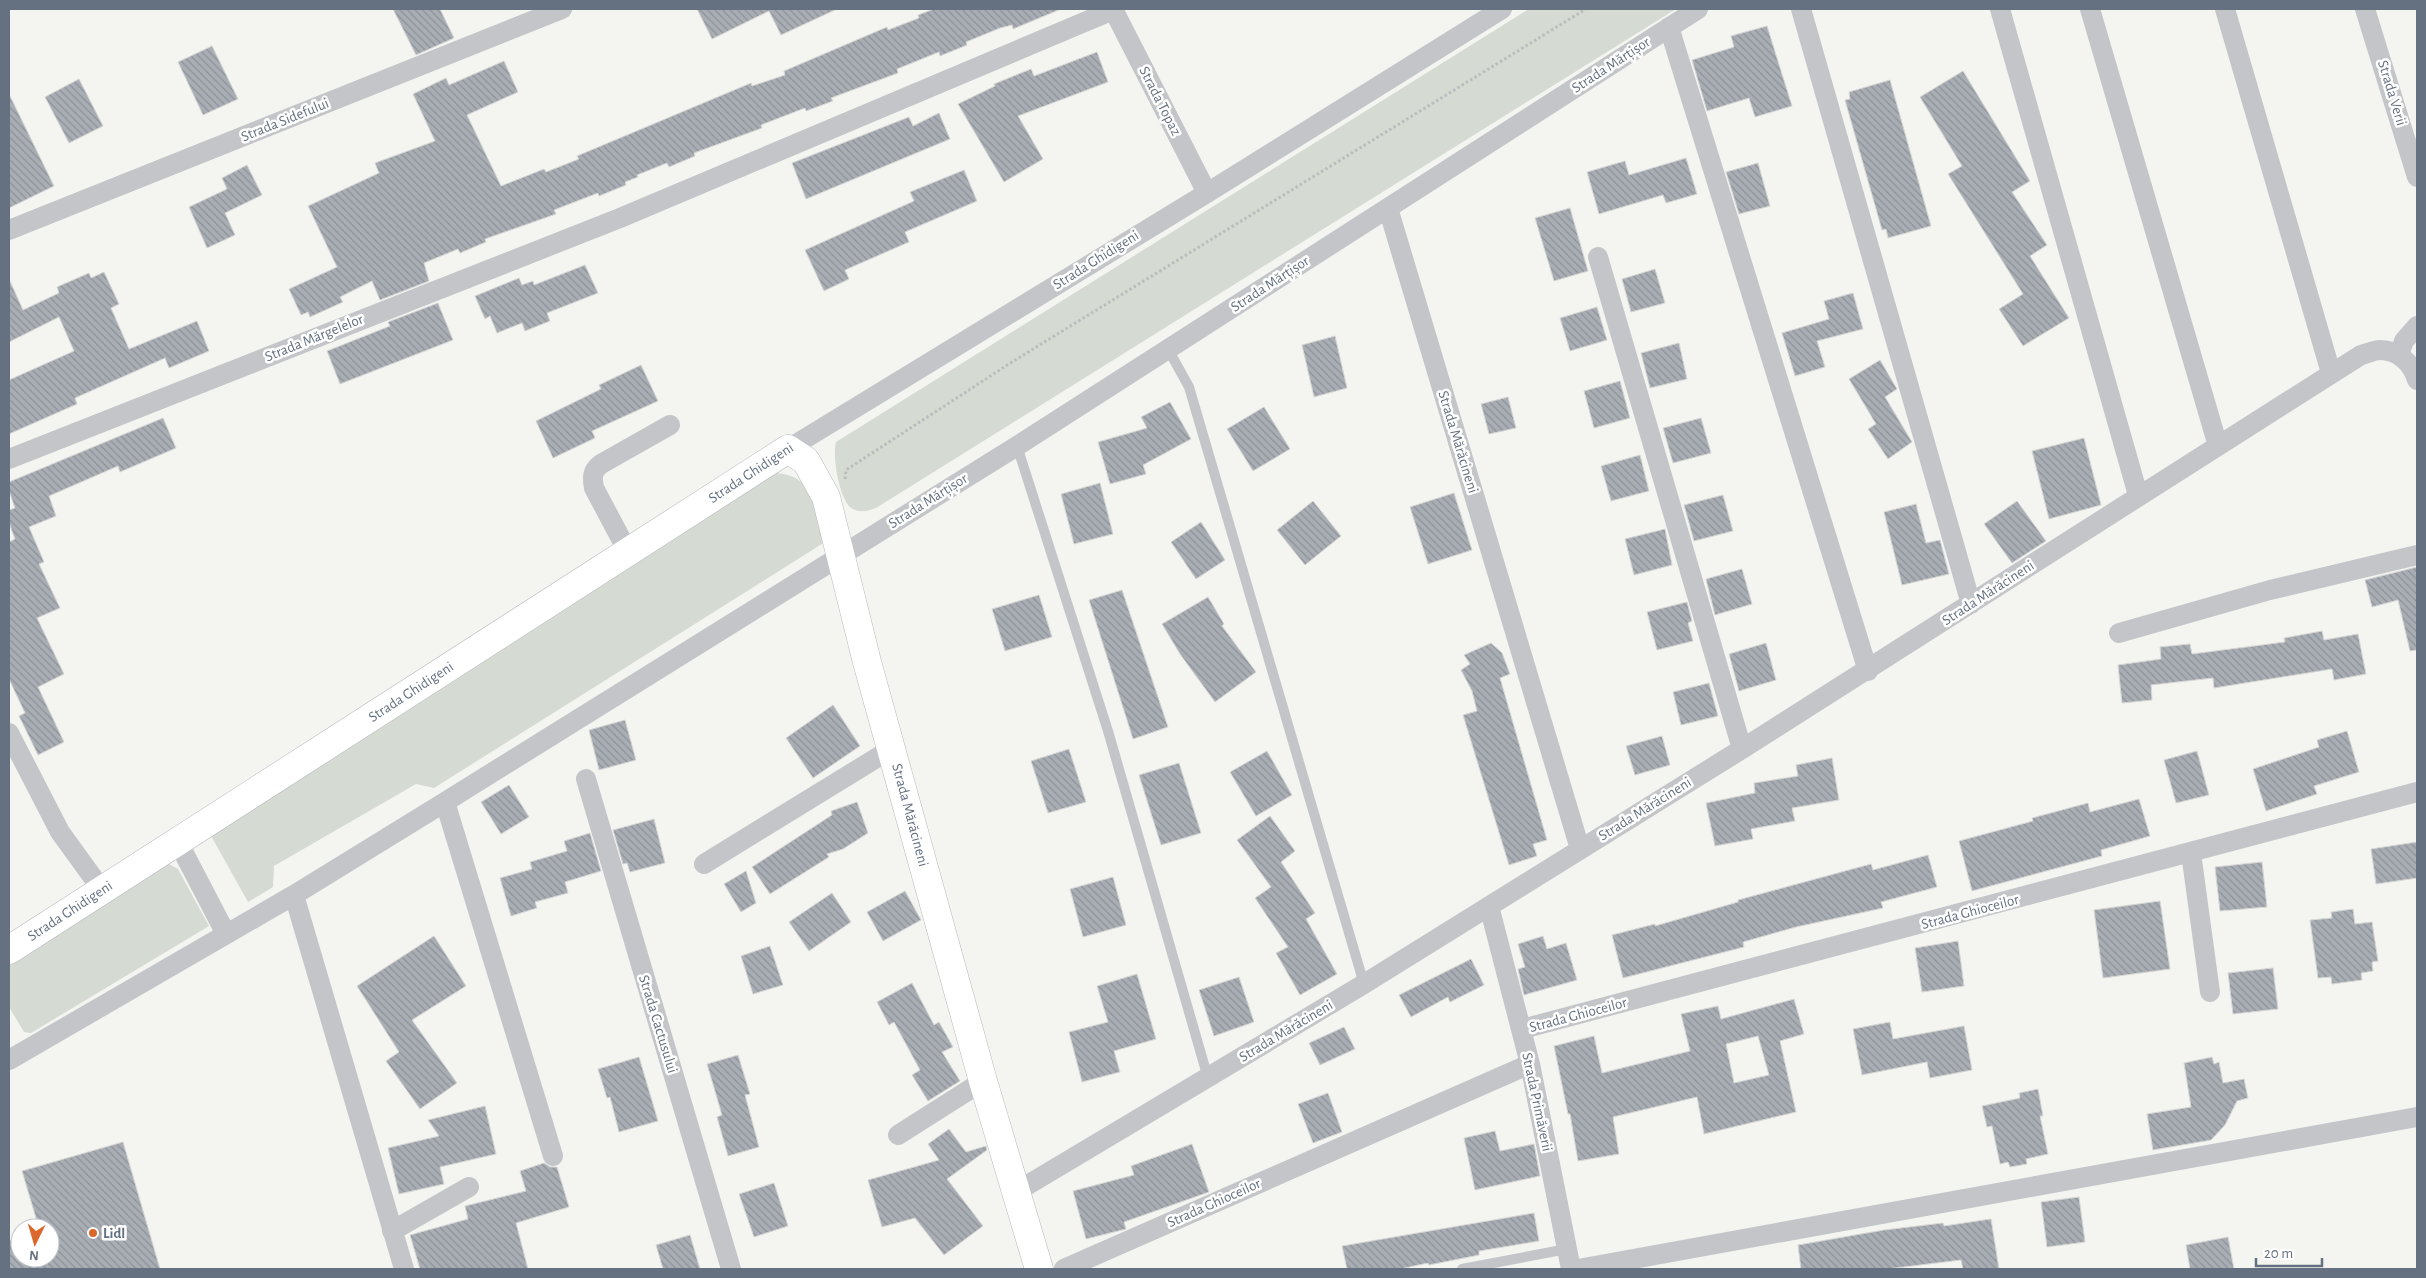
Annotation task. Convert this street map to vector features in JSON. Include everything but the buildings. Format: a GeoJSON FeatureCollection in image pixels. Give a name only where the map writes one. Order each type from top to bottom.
{"type":"FeatureCollection","features":[{"type":"Feature","properties":{"kind":"street","name":"Strada Sidefului"},"geometry":{"type":"LineString","coordinates":[[9,230],[562,9]]}},
{"type":"Feature","properties":{"kind":"street","name":"Strada Topaz"},"geometry":{"type":"LineString","coordinates":[[1113,9],[1207,193]]}},
{"type":"Feature","properties":{"kind":"street","name":"Strada Mărgelelor"},"geometry":{"type":"LineString","coordinates":[[9,459],[620,218],[1113,9]]}},
{"type":"Feature","properties":{"kind":"street","name":"Strada Ghidigeni"},"geometry":{"type":"LineString","coordinates":[[9,950],[788,449],[1207,193],[1502,9]]}},
{"type":"Feature","properties":{"kind":"street","name":"Strada Mărțișor"},"geometry":{"type":"LineString","coordinates":[[9,1060],[294,895],[1018,446],[1698,9]]}},
{"type":"Feature","properties":{"kind":"street"},"geometry":{"type":"LineString","coordinates":[[1801,9],[1971,604]]}},
{"type":"Feature","properties":{"kind":"street"},"geometry":{"type":"LineString","coordinates":[[2000,9],[2138,495]]}},
{"type":"Feature","properties":{"kind":"street"},"geometry":{"type":"LineString","coordinates":[[2090,9],[2218,446]]}},
{"type":"Feature","properties":{"kind":"street"},"geometry":{"type":"LineString","coordinates":[[2225,9],[2331,373]]}},
{"type":"Feature","properties":{"kind":"street","name":"Strada Verii"},"geometry":{"type":"LineString","coordinates":[[2365,9],[2417,177]]}},
{"type":"Feature","properties":{"kind":"street"},"geometry":{"type":"LineString","coordinates":[[1669,27],[1868,671]]}},
{"type":"Feature","properties":{"kind":"street","name":"Strada Mărăcineni"},"geometry":{"type":"LineString","coordinates":[[1388,208],[1580,849]]}},
{"type":"Feature","properties":{"kind":"street"},"geometry":{"type":"LineString","coordinates":[[1598,257],[1742,749]]}},
{"type":"Feature","properties":{"kind":"street"},"geometry":{"type":"LineString","coordinates":[[2417,326],[2404,341],[2399,355],[2410,364],[2417,380]]}},
{"type":"Feature","properties":{"kind":"street","name":"Strada Mărăcineni"},"geometry":{"type":"LineString","coordinates":[[1016,1192],[1364,984],[1868,671],[2138,495],[2331,373],[2361,355],[2379,350],[2399,355]]}},
{"type":"Feature","properties":{"kind":"street"},"geometry":{"type":"LineString","coordinates":[[628,552],[594,488],[592,478],[595,469],[601,464],[670,425]]}},
{"type":"Feature","properties":{"kind":"street","name":"Strada Mărăcineni"},"geometry":{"type":"LineString","coordinates":[[788,449],[806,462],[826,497],[891,749],[983,1081],[1039,1269]]}},
{"type":"Feature","properties":{"kind":"street"},"geometry":{"type":"LineString","coordinates":[[2119,632],[2270,590],[2417,555]]}},
{"type":"Feature","properties":{"kind":"street"},"geometry":{"type":"LineString","coordinates":[[9,733],[60,832],[102,890]]}},
{"type":"Feature","properties":{"kind":"street"},"geometry":{"type":"LineString","coordinates":[[704,864],[891,749]]}},
{"type":"Feature","properties":{"kind":"street","name":"Strada Cactusului"},"geometry":{"type":"LineString","coordinates":[[586,779],[731,1269]]}},
{"type":"Feature","properties":{"kind":"street","name":"Strada Ghioceilor"},"geometry":{"type":"LineString","coordinates":[[1522,1029],[2417,792]]}},
{"type":"Feature","properties":{"kind":"street"},"geometry":{"type":"LineString","coordinates":[[445,802],[553,1156]]}},
{"type":"Feature","properties":{"kind":"street"},"geometry":{"type":"LineString","coordinates":[[178,842],[226,934]]}},
{"type":"Feature","properties":{"kind":"street"},"geometry":{"type":"LineString","coordinates":[[2192,853],[2210,992]]}},
{"type":"Feature","properties":{"kind":"street"},"geometry":{"type":"LineString","coordinates":[[294,895],[404,1269]]}},
{"type":"Feature","properties":{"kind":"street","name":"Strada Primăverii"},"geometry":{"type":"LineString","coordinates":[[1489,906],[1530,1064],[1571,1269]]}},
{"type":"Feature","properties":{"kind":"street","name":"Strada Ghioceilor"},"geometry":{"type":"LineString","coordinates":[[1064,1269],[1530,1064]]}},
{"type":"Feature","properties":{"kind":"street"},"geometry":{"type":"LineString","coordinates":[[898,1135],[983,1081]]}},
{"type":"Feature","properties":{"kind":"street"},"geometry":{"type":"LineString","coordinates":[[1578,1269],[2417,1117]]}},
{"type":"Feature","properties":{"kind":"street"},"geometry":{"type":"LineString","coordinates":[[392,1231],[469,1187]]}},
{"type":"Feature","properties":{"kind":"lane"},"geometry":{"type":"LineString","coordinates":[[1168,349],[1189,387],[1364,984]]}},
{"type":"Feature","properties":{"kind":"lane"},"geometry":{"type":"LineString","coordinates":[[1018,446],[1108,731],[1208,1078]]}},
{"type":"Feature","properties":{"kind":"lane"},"geometry":{"type":"LineString","coordinates":[[1462,1269],[1567,1249]]}},
{"type":"Feature","properties":{"kind":"path"},"geometry":{"type":"LineString","coordinates":[[826,497],[845,479],[846,470],[1012,362],[1586,9]]}},
{"type":"Feature","properties":{"kind":"shaded area"},"geometry":{"type":"Polygon","coordinates":[[[1529,9],[1676,9],[876,508],[856,511],[846,502],[837,476],[836,442],[1529,9]]]}},
{"type":"Feature","properties":{"kind":"shaded area"},"geometry":{"type":"Polygon","coordinates":[[[774,473],[788,475],[806,487],[816,506],[825,542],[434,788],[416,784],[274,866],[273,887],[248,902],[210,834],[774,473]]]}},
{"type":"Feature","properties":{"kind":"shaded area"},"geometry":{"type":"Polygon","coordinates":[[[167,863],[178,869],[209,926],[31,1033],[24,1032],[9,1007],[9,961],[167,863]]]}},
{"type":"Feature","properties":{"kind":"place","name":"Lidl"},"geometry":{"type":"Point","coordinates":[93,1233]}}]}
